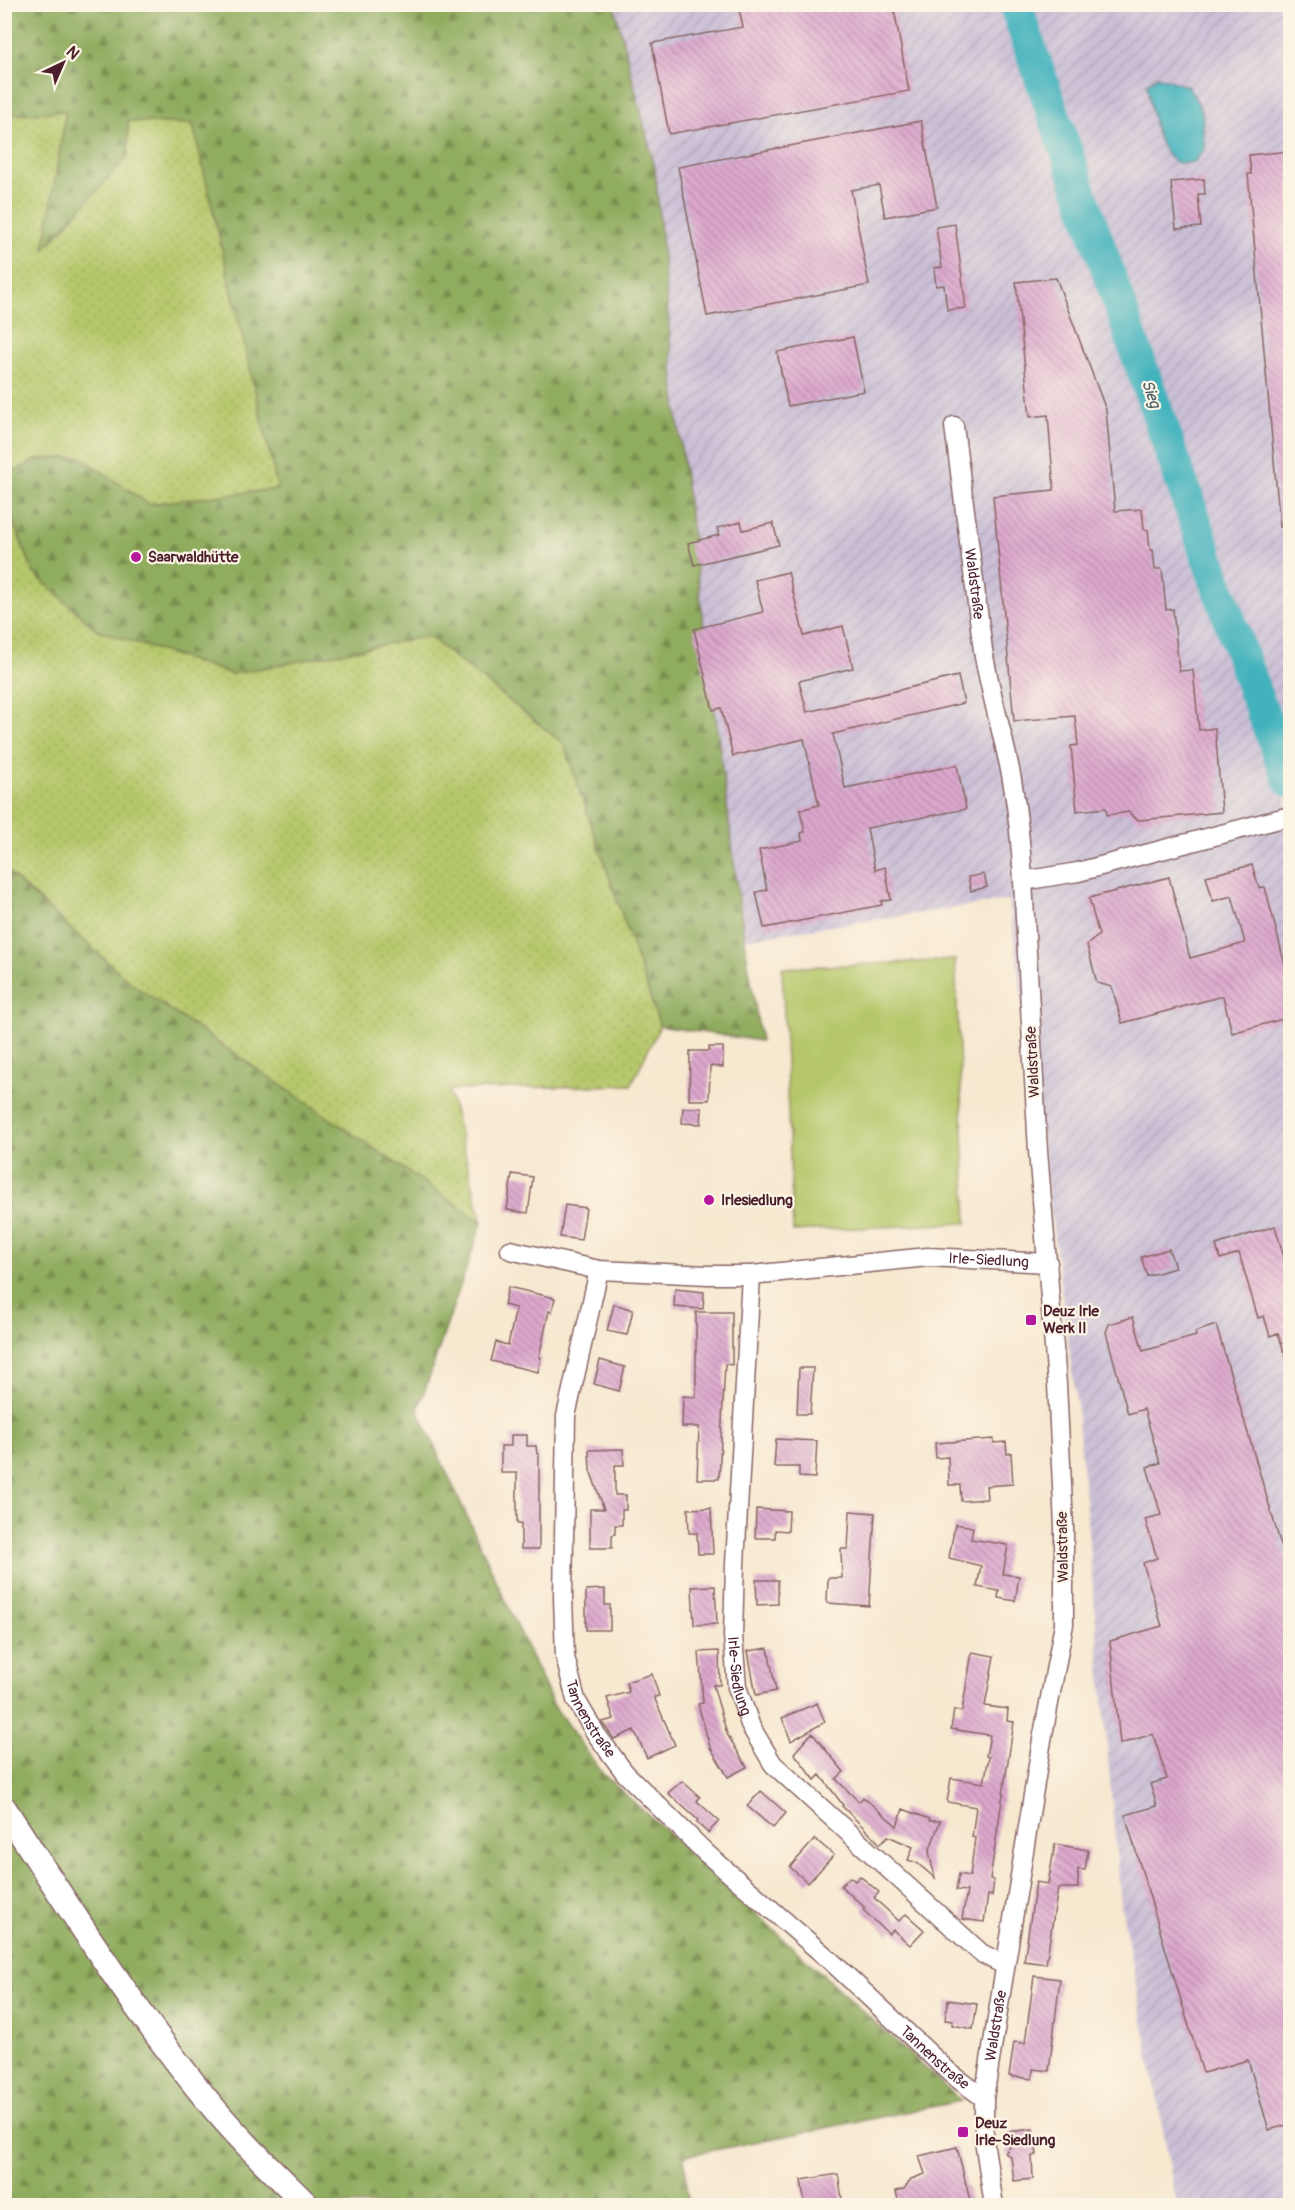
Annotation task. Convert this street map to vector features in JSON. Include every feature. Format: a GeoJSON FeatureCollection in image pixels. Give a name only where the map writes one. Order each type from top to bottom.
{"type":"FeatureCollection","features":[{"type":"Feature","properties":{"kind":"main road"},"geometry":{"type":"LineString","coordinates":[[4,1808],[77,1920],[177,2061],[215,2109],[308,2205]]}},
{"type":"Feature","properties":{"kind":"street","name":"Waldstraße"},"geometry":{"type":"LineString","coordinates":[[954,426],[988,681],[1012,780],[1020,833],[1038,1151],[1057,1384],[1064,1526],[1064,1624],[1004,1965],[984,2098],[984,2140],[994,2205]]}},
{"type":"Feature","properties":{"kind":"street"},"geometry":{"type":"LineString","coordinates":[[1023,881],[1078,872],[1289,816]]}},
{"type":"Feature","properties":{"kind":"street"},"geometry":{"type":"LineString","coordinates":[[510,1250],[599,1270]]}},
{"type":"Feature","properties":{"kind":"street","name":"Irle-Siedlung"},"geometry":{"type":"LineString","coordinates":[[599,1270],[751,1275],[928,1257],[1048,1263]]}},
{"type":"Feature","properties":{"kind":"street","name":"Tannenstraße"},"geometry":{"type":"LineString","coordinates":[[599,1270],[566,1416],[563,1597],[565,1657],[576,1700],[596,1734],[626,1773],[706,1853],[832,1962],[950,2073],[984,2098]]}},
{"type":"Feature","properties":{"kind":"street","name":"Irle-Siedlung"},"geometry":{"type":"LineString","coordinates":[[751,1275],[733,1636],[737,1687],[751,1727],[773,1764],[981,1953],[1004,1965]]}},
{"type":"Feature","properties":{"kind":"shaded area"},"geometry":{"type":"Polygon","coordinates":[[[614,5],[1290,5],[1290,793],[1286,794],[1290,827],[1290,2205],[1177,2205],[1121,1904],[1077,1407],[1009,900],[744,939],[677,415],[655,169],[614,5]]]}},
{"type":"Feature","properties":{"kind":"green space"},"geometry":{"type":"Polygon","coordinates":[[[5,5],[614,5],[655,169],[677,415],[744,939],[761,1041],[660,1026],[564,744],[428,636],[231,674],[97,630],[34,573],[5,501],[4,477],[38,459],[80,457],[149,504],[278,489],[193,124],[128,121],[128,156],[44,249],[66,111],[5,115],[5,5]]]}},
{"type":"Feature","properties":{"kind":"green space"},"geometry":{"type":"Polygon","coordinates":[[[66,110],[45,247],[128,121],[193,124],[278,489],[149,504],[80,457],[5,477],[5,115],[66,110]]]}},
{"type":"Feature","properties":{"kind":"green space"},"geometry":{"type":"Polygon","coordinates":[[[4,501],[34,573],[231,674],[428,636],[564,744],[660,1026],[631,1085],[449,1090],[482,1222],[132,984],[5,869],[4,501]]]}},
{"type":"Feature","properties":{"kind":"green space"},"geometry":{"type":"Polygon","coordinates":[[[4,869],[132,984],[482,1222],[418,1410],[554,1706],[603,1774],[961,2101],[684,2156],[689,2205],[5,2205],[4,869]]]}},
{"type":"Feature","properties":{"kind":"green space"},"geometry":{"type":"Polygon","coordinates":[[[955,960],[967,1223],[793,1231],[782,968],[955,960]]]}},
{"type":"Feature","properties":{"kind":"water"},"geometry":{"type":"Polygon","coordinates":[[[1157,76],[1189,87],[1202,111],[1204,150],[1194,162],[1176,162],[1163,149],[1152,115],[1147,84],[1157,76]]]}},
{"type":"Feature","properties":{"kind":"building"},"geometry":{"type":"Polygon","coordinates":[[[738,4],[893,4],[909,91],[669,134],[652,43],[743,27],[738,4]]]}},
{"type":"Feature","properties":{"kind":"building"},"geometry":{"type":"Polygon","coordinates":[[[921,121],[937,207],[885,217],[879,185],[851,190],[869,285],[707,316],[678,167],[921,121]]]}},
{"type":"Feature","properties":{"kind":"building"},"geometry":{"type":"Polygon","coordinates":[[[1290,151],[1290,526],[1280,527],[1248,174],[1251,174],[1249,155],[1290,151]]]}},
{"type":"Feature","properties":{"kind":"building"},"geometry":{"type":"Polygon","coordinates":[[[1204,179],[1205,194],[1198,194],[1201,227],[1176,229],[1171,182],[1204,179]]]}},
{"type":"Feature","properties":{"kind":"building"},"geometry":{"type":"Polygon","coordinates":[[[955,224],[966,308],[947,310],[944,285],[936,286],[934,268],[942,267],[936,227],[955,224]]]}},
{"type":"Feature","properties":{"kind":"building"},"geometry":{"type":"Polygon","coordinates":[[[1056,278],[1106,410],[1115,511],[1142,509],[1144,529],[1148,530],[1155,569],[1162,569],[1166,610],[1173,609],[1179,671],[1193,670],[1199,730],[1215,728],[1222,812],[1140,820],[1134,818],[1129,812],[1107,815],[1106,808],[1077,811],[1071,746],[1078,745],[1075,716],[1014,721],[993,496],[1054,490],[1048,415],[1030,417],[1016,282],[1056,278]]]}},
{"type":"Feature","properties":{"kind":"building"},"geometry":{"type":"Polygon","coordinates":[[[853,337],[864,391],[788,406],[777,352],[853,337]]]}},
{"type":"Feature","properties":{"kind":"building"},"geometry":{"type":"Polygon","coordinates":[[[741,522],[743,530],[773,523],[779,545],[694,565],[688,543],[719,535],[717,528],[741,522]]]}},
{"type":"Feature","properties":{"kind":"building"},"geometry":{"type":"Polygon","coordinates":[[[788,572],[804,636],[843,626],[853,668],[799,681],[807,712],[958,676],[964,703],[833,734],[845,788],[957,765],[966,809],[867,828],[875,870],[885,867],[891,900],[881,901],[882,905],[764,928],[756,892],[767,890],[759,850],[802,841],[801,833],[805,832],[800,810],[819,805],[804,739],[733,756],[721,708],[713,710],[694,629],[763,612],[755,580],[788,572]]]}},
{"type":"Feature","properties":{"kind":"building"},"geometry":{"type":"Polygon","coordinates":[[[1252,865],[1259,888],[1265,887],[1290,984],[1290,1017],[1232,1033],[1223,996],[1122,1023],[1112,987],[1097,983],[1087,945],[1099,935],[1089,898],[1169,877],[1190,958],[1245,943],[1232,896],[1213,901],[1206,876],[1252,865]]]}},
{"type":"Feature","properties":{"kind":"building"},"geometry":{"type":"Polygon","coordinates":[[[984,874],[987,887],[971,891],[968,877],[984,874]]]}},
{"type":"Feature","properties":{"kind":"building"},"geometry":{"type":"Polygon","coordinates":[[[709,1047],[723,1047],[723,1067],[710,1066],[709,1100],[689,1100],[690,1051],[709,1051],[709,1047]]]}},
{"type":"Feature","properties":{"kind":"building"},"geometry":{"type":"Polygon","coordinates":[[[683,1108],[702,1108],[701,1124],[682,1123],[683,1108]]]}},
{"type":"Feature","properties":{"kind":"building"},"geometry":{"type":"Polygon","coordinates":[[[512,1174],[533,1177],[528,1213],[507,1210],[512,1174]]]}},
{"type":"Feature","properties":{"kind":"building"},"geometry":{"type":"Polygon","coordinates":[[[565,1205],[586,1208],[581,1240],[560,1237],[565,1205]]]}},
{"type":"Feature","properties":{"kind":"building"},"geometry":{"type":"Polygon","coordinates":[[[1275,1226],[1290,1278],[1290,1360],[1287,1361],[1278,1333],[1270,1336],[1264,1316],[1258,1318],[1239,1253],[1220,1259],[1216,1245],[1275,1226]]]}},
{"type":"Feature","properties":{"kind":"building"},"geometry":{"type":"Polygon","coordinates":[[[1169,1249],[1175,1268],[1147,1276],[1141,1257],[1169,1249]]]}},
{"type":"Feature","properties":{"kind":"building"},"geometry":{"type":"Polygon","coordinates":[[[508,1287],[555,1298],[552,1312],[549,1311],[538,1372],[491,1361],[496,1342],[508,1345],[516,1308],[504,1305],[508,1287]]]}},
{"type":"Feature","properties":{"kind":"building"},"geometry":{"type":"Polygon","coordinates":[[[675,1289],[704,1292],[703,1309],[674,1307],[675,1289]]]}},
{"type":"Feature","properties":{"kind":"building"},"geometry":{"type":"Polygon","coordinates":[[[614,1304],[633,1310],[627,1335],[607,1331],[614,1304]]]}},
{"type":"Feature","properties":{"kind":"building"},"geometry":{"type":"Polygon","coordinates":[[[696,1312],[732,1312],[732,1365],[725,1364],[719,1479],[697,1479],[699,1427],[682,1427],[683,1396],[696,1397],[696,1312]]]}},
{"type":"Feature","properties":{"kind":"building"},"geometry":{"type":"Polygon","coordinates":[[[1133,1317],[1143,1351],[1196,1336],[1195,1332],[1216,1325],[1285,1559],[1290,1558],[1290,2124],[1269,2130],[1248,2060],[1203,2073],[1125,1815],[1157,1806],[1150,1784],[1167,1779],[1153,1734],[1120,1744],[1110,1641],[1162,1626],[1143,1563],[1157,1558],[1145,1519],[1161,1515],[1147,1467],[1160,1463],[1144,1409],[1128,1414],[1106,1332],[1109,1324],[1133,1317]]]}},
{"type":"Feature","properties":{"kind":"building"},"geometry":{"type":"Polygon","coordinates":[[[600,1360],[625,1367],[619,1391],[594,1384],[600,1360]]]}},
{"type":"Feature","properties":{"kind":"building"},"geometry":{"type":"Polygon","coordinates":[[[799,1368],[813,1368],[810,1414],[797,1414],[799,1368]]]}},
{"type":"Feature","properties":{"kind":"building"},"geometry":{"type":"Polygon","coordinates":[[[511,1435],[527,1435],[527,1446],[536,1446],[537,1454],[539,1454],[539,1549],[521,1549],[521,1523],[517,1523],[517,1473],[501,1473],[501,1446],[511,1446],[511,1435]]]}},
{"type":"Feature","properties":{"kind":"building"},"geometry":{"type":"Polygon","coordinates":[[[776,1439],[817,1441],[815,1478],[799,1477],[799,1467],[774,1467],[776,1439]]]}},
{"type":"Feature","properties":{"kind":"building"},"geometry":{"type":"Polygon","coordinates":[[[994,1439],[994,1443],[1006,1442],[1007,1454],[1011,1453],[1013,1484],[986,1486],[987,1499],[961,1501],[960,1485],[949,1485],[948,1457],[936,1458],[935,1443],[994,1439]]]}},
{"type":"Feature","properties":{"kind":"building"},"geometry":{"type":"Polygon","coordinates":[[[623,1449],[624,1465],[615,1465],[615,1495],[626,1495],[626,1510],[622,1510],[622,1525],[615,1525],[612,1548],[590,1548],[590,1509],[604,1509],[590,1470],[589,1450],[623,1449]]]}},
{"type":"Feature","properties":{"kind":"building"},"geometry":{"type":"Polygon","coordinates":[[[711,1508],[713,1554],[698,1554],[697,1533],[689,1533],[688,1509],[711,1508]]]}},
{"type":"Feature","properties":{"kind":"building"},"geometry":{"type":"Polygon","coordinates":[[[756,1509],[789,1511],[788,1531],[775,1530],[775,1538],[755,1538],[756,1509]]]}},
{"type":"Feature","properties":{"kind":"building"},"geometry":{"type":"Polygon","coordinates":[[[850,1511],[875,1513],[869,1606],[827,1603],[828,1578],[842,1578],[841,1549],[848,1549],[850,1511]]]}},
{"type":"Feature","properties":{"kind":"building"},"geometry":{"type":"Polygon","coordinates":[[[955,1524],[973,1527],[971,1539],[1008,1545],[1003,1574],[1019,1576],[1015,1601],[998,1598],[999,1591],[977,1587],[981,1566],[949,1558],[955,1524]]]}},
{"type":"Feature","properties":{"kind":"building"},"geometry":{"type":"Polygon","coordinates":[[[756,1580],[778,1580],[778,1604],[757,1605],[756,1580]]]}},
{"type":"Feature","properties":{"kind":"building"},"geometry":{"type":"Polygon","coordinates":[[[715,1586],[717,1624],[694,1625],[692,1587],[715,1586]]]}},
{"type":"Feature","properties":{"kind":"building"},"geometry":{"type":"Polygon","coordinates":[[[605,1589],[605,1605],[610,1605],[610,1630],[586,1630],[586,1590],[605,1589]]]}},
{"type":"Feature","properties":{"kind":"building"},"geometry":{"type":"Polygon","coordinates":[[[768,1648],[776,1691],[756,1695],[748,1651],[768,1648]]]}},
{"type":"Feature","properties":{"kind":"building"},"geometry":{"type":"Polygon","coordinates":[[[719,1651],[720,1685],[713,1685],[727,1734],[747,1767],[728,1777],[710,1747],[698,1704],[703,1703],[699,1652],[719,1651]]]}},
{"type":"Feature","properties":{"kind":"building"},"geometry":{"type":"Polygon","coordinates":[[[972,1652],[994,1656],[985,1706],[1008,1709],[1007,1721],[1014,1722],[990,1879],[994,1880],[992,1896],[988,1895],[984,1922],[962,1919],[967,1891],[956,1890],[959,1874],[970,1876],[976,1807],[947,1802],[951,1778],[984,1783],[989,1757],[986,1756],[990,1735],[951,1729],[954,1710],[962,1711],[972,1652]]]}},
{"type":"Feature","properties":{"kind":"building"},"geometry":{"type":"Polygon","coordinates":[[[652,1674],[659,1696],[654,1697],[675,1745],[647,1758],[634,1730],[614,1739],[602,1722],[614,1719],[607,1698],[629,1692],[626,1682],[652,1674]]]}},
{"type":"Feature","properties":{"kind":"building"},"geometry":{"type":"Polygon","coordinates":[[[817,1703],[825,1722],[791,1741],[782,1718],[817,1703]]]}},
{"type":"Feature","properties":{"kind":"building"},"geometry":{"type":"Polygon","coordinates":[[[812,1733],[844,1772],[836,1779],[859,1802],[863,1797],[897,1826],[903,1809],[930,1819],[930,1821],[940,1821],[929,1852],[935,1878],[917,1863],[908,1860],[913,1847],[888,1836],[880,1844],[842,1806],[820,1775],[815,1780],[794,1753],[812,1733]]]}},
{"type":"Feature","properties":{"kind":"building"},"geometry":{"type":"Polygon","coordinates":[[[682,1781],[700,1797],[697,1801],[719,1821],[708,1833],[696,1822],[698,1820],[668,1793],[682,1781]]]}},
{"type":"Feature","properties":{"kind":"building"},"geometry":{"type":"Polygon","coordinates":[[[761,1791],[786,1813],[773,1828],[747,1806],[761,1791]]]}},
{"type":"Feature","properties":{"kind":"building"},"geometry":{"type":"Polygon","coordinates":[[[815,1839],[834,1855],[808,1883],[790,1867],[815,1839]]]}},
{"type":"Feature","properties":{"kind":"building"},"geometry":{"type":"Polygon","coordinates":[[[1055,1844],[1088,1850],[1085,1870],[1078,1869],[1078,1888],[1058,1888],[1046,1964],[1024,1961],[1036,1882],[1048,1884],[1055,1844]]]}},
{"type":"Feature","properties":{"kind":"building"},"geometry":{"type":"Polygon","coordinates":[[[860,1876],[879,1892],[874,1898],[899,1921],[906,1914],[924,1930],[910,1945],[893,1930],[889,1934],[841,1886],[850,1877],[855,1881],[860,1876]]]}},
{"type":"Feature","properties":{"kind":"building"},"geometry":{"type":"Polygon","coordinates":[[[1034,1976],[1060,1979],[1049,2071],[1033,2069],[1032,2079],[1009,2076],[1014,2042],[1025,2043],[1034,1976]]]}},
{"type":"Feature","properties":{"kind":"building"},"geometry":{"type":"Polygon","coordinates":[[[948,2000],[977,2004],[973,2029],[952,2025],[953,2021],[945,2020],[948,2000]]]}},
{"type":"Feature","properties":{"kind":"building"},"geometry":{"type":"Polygon","coordinates":[[[1033,2129],[1037,2155],[1032,2156],[1033,2179],[1014,2181],[1011,2157],[1005,2153],[1010,2147],[1008,2132],[1033,2129]]]}},
{"type":"Feature","properties":{"kind":"building"},"geometry":{"type":"Polygon","coordinates":[[[957,2147],[971,2205],[899,2205],[896,2191],[904,2189],[911,2179],[925,2174],[919,2156],[957,2147]]]}},
{"type":"Feature","properties":{"kind":"building"},"geometry":{"type":"Polygon","coordinates":[[[838,2174],[843,2205],[805,2205],[801,2180],[838,2174]]]}},
{"type":"Feature","properties":{"kind":"waterway","name":"Sieg"},"geometry":{"type":"LineString","coordinates":[[1015,4],[1256,696],[1290,781]]}},
{"type":"Feature","properties":{"kind":"place","name":"Saarwaldhütte"},"geometry":{"type":"Point","coordinates":[136,557]}},
{"type":"Feature","properties":{"kind":"place","name":"Irlesiedlung"},"geometry":{"type":"Point","coordinates":[709,1200]}},
{"type":"Feature","properties":{"kind":"place","name":"Deuz Irle Werk II"},"geometry":{"type":"Point","coordinates":[1031,1320]}},
{"type":"Feature","properties":{"kind":"place","name":"Deuz Irle-Siedlung"},"geometry":{"type":"Point","coordinates":[963,2132]}}]}
